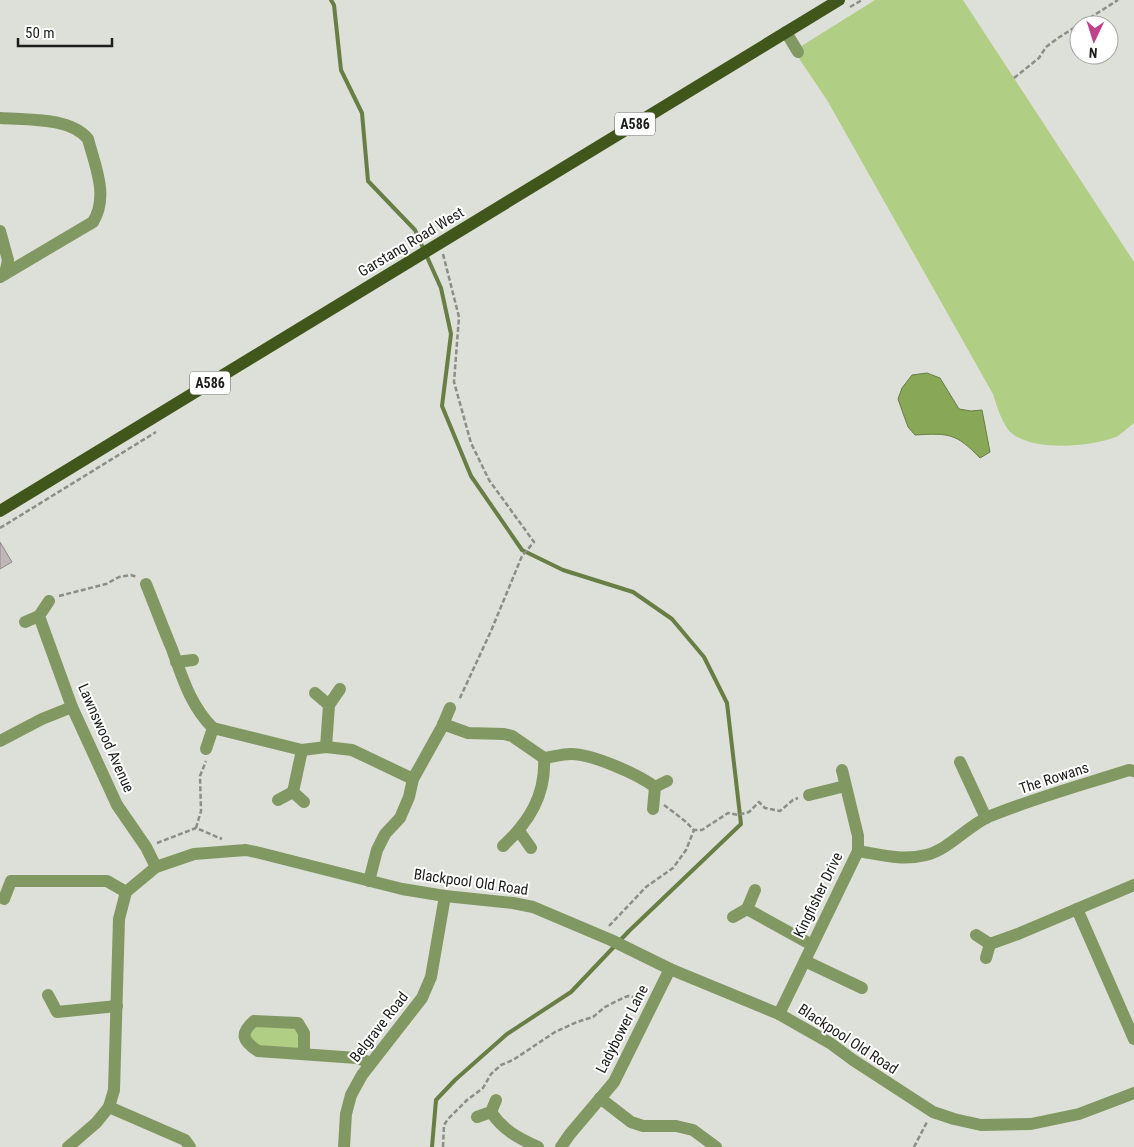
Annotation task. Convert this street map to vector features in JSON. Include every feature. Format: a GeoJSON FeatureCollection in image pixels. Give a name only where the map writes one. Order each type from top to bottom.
{"type":"FeatureCollection","features":[{"type":"Feature","properties":{"kind":"main road","name":"Garstang Road West"},"geometry":{"type":"LineString","coordinates":[[0,511],[838,0]]}},
{"type":"Feature","properties":{"kind":"street"},"geometry":{"type":"LineString","coordinates":[[786,32],[798,52]]}},
{"type":"Feature","properties":{"kind":"street"},"geometry":{"type":"LineString","coordinates":[[0,118],[56,122],[76,128],[88,139],[101,188],[98,214],[93,222],[2,275]]}},
{"type":"Feature","properties":{"kind":"street"},"geometry":{"type":"LineString","coordinates":[[0,231],[8,260],[2,275]]}},
{"type":"Feature","properties":{"kind":"street"},"geometry":{"type":"LineString","coordinates":[[146,584],[193,701],[202,718],[214,728],[302,750],[326,747],[352,750],[413,779]]}},
{"type":"Feature","properties":{"kind":"street"},"geometry":{"type":"LineString","coordinates":[[25,622],[40,616],[49,601]]}},
{"type":"Feature","properties":{"kind":"street","name":"Lawnswood Avenue"},"geometry":{"type":"LineString","coordinates":[[40,616],[72,707],[117,805],[146,847],[156,867]]}},
{"type":"Feature","properties":{"kind":"street"},"geometry":{"type":"LineString","coordinates":[[176,662],[193,660]]}},
{"type":"Feature","properties":{"kind":"street"},"geometry":{"type":"LineString","coordinates":[[326,747],[328,705],[340,688]]}},
{"type":"Feature","properties":{"kind":"street"},"geometry":{"type":"LineString","coordinates":[[314,693],[328,705]]}},
{"type":"Feature","properties":{"kind":"street"},"geometry":{"type":"LineString","coordinates":[[0,741],[72,707]]}},
{"type":"Feature","properties":{"kind":"street"},"geometry":{"type":"LineString","coordinates":[[369,881],[377,850],[385,834],[400,818],[409,797],[413,779],[450,708]]}},
{"type":"Feature","properties":{"kind":"street"},"geometry":{"type":"LineString","coordinates":[[443,724],[468,734],[504,734],[512,736],[544,758],[571,754],[602,761],[645,780],[655,787]]}},
{"type":"Feature","properties":{"kind":"street"},"geometry":{"type":"LineString","coordinates":[[206,748],[214,728]]}},
{"type":"Feature","properties":{"kind":"street"},"geometry":{"type":"LineString","coordinates":[[278,800],[293,792],[302,750]]}},
{"type":"Feature","properties":{"kind":"street"},"geometry":{"type":"LineString","coordinates":[[503,846],[519,831],[541,793],[545,771],[544,758]]}},
{"type":"Feature","properties":{"kind":"street"},"geometry":{"type":"LineString","coordinates":[[960,762],[986,818]]}},
{"type":"Feature","properties":{"kind":"street","name":"Kingfisher Drive"},"geometry":{"type":"LineString","coordinates":[[779,1014],[858,851],[858,836],[842,770]]}},
{"type":"Feature","properties":{"kind":"street","name":"The Rowans"},"geometry":{"type":"LineString","coordinates":[[858,851],[908,859],[929,854],[962,835],[986,818],[1058,792],[1129,770],[1134,771]]}},
{"type":"Feature","properties":{"kind":"street"},"geometry":{"type":"LineString","coordinates":[[655,787],[667,781]]}},
{"type":"Feature","properties":{"kind":"street"},"geometry":{"type":"LineString","coordinates":[[808,795],[845,786]]}},
{"type":"Feature","properties":{"kind":"street"},"geometry":{"type":"LineString","coordinates":[[653,805],[655,787]]}},
{"type":"Feature","properties":{"kind":"street"},"geometry":{"type":"LineString","coordinates":[[293,792],[304,802]]}},
{"type":"Feature","properties":{"kind":"street"},"geometry":{"type":"LineString","coordinates":[[519,831],[531,848]]}},
{"type":"Feature","properties":{"kind":"street","name":"Blackpool Old Road"},"geometry":{"type":"LineString","coordinates":[[126,892],[156,867],[194,854],[246,850],[402,889],[533,907],[613,941],[670,969],[779,1014],[830,1043],[933,1112],[981,1125],[1031,1124],[1078,1114],[1134,1092]]}},
{"type":"Feature","properties":{"kind":"street"},"geometry":{"type":"LineString","coordinates":[[4,899],[11,881],[107,881],[126,892],[119,919],[114,1090],[109,1106],[96,1123],[68,1147]]}},
{"type":"Feature","properties":{"kind":"street"},"geometry":{"type":"LineString","coordinates":[[990,944],[1134,885]]}},
{"type":"Feature","properties":{"kind":"street"},"geometry":{"type":"LineString","coordinates":[[732,917],[747,909],[755,890]]}},
{"type":"Feature","properties":{"kind":"street","name":"Belgrave Road"},"geometry":{"type":"LineString","coordinates":[[344,1147],[346,1114],[351,1095],[362,1075],[422,998],[428,987],[445,896]]}},
{"type":"Feature","properties":{"kind":"street"},"geometry":{"type":"LineString","coordinates":[[747,909],[812,944]]}},
{"type":"Feature","properties":{"kind":"street"},"geometry":{"type":"LineString","coordinates":[[1077,909],[1134,1039]]}},
{"type":"Feature","properties":{"kind":"street"},"geometry":{"type":"LineString","coordinates":[[976,936],[990,944]]}},
{"type":"Feature","properties":{"kind":"street"},"geometry":{"type":"LineString","coordinates":[[986,958],[990,944]]}},
{"type":"Feature","properties":{"kind":"street"},"geometry":{"type":"LineString","coordinates":[[805,961],[862,988]]}},
{"type":"Feature","properties":{"kind":"street","name":"Ladybower Lane"},"geometry":{"type":"LineString","coordinates":[[562,1147],[570,1134],[614,1082],[670,969]]}},
{"type":"Feature","properties":{"kind":"street"},"geometry":{"type":"LineString","coordinates":[[48,995],[57,1012],[117,1006]]}},
{"type":"Feature","properties":{"kind":"street"},"geometry":{"type":"LineString","coordinates":[[304,1054],[304,1033],[298,1023],[254,1020],[247,1026],[244,1035],[247,1044],[258,1051],[357,1058],[371,1063]]}},
{"type":"Feature","properties":{"kind":"street"},"geometry":{"type":"LineString","coordinates":[[600,1098],[631,1122],[643,1126],[676,1126],[693,1130],[716,1147]]}},
{"type":"Feature","properties":{"kind":"street"},"geometry":{"type":"LineString","coordinates":[[477,1117],[491,1112],[496,1100]]}},
{"type":"Feature","properties":{"kind":"street"},"geometry":{"type":"LineString","coordinates":[[109,1106],[185,1140],[190,1147]]}},
{"type":"Feature","properties":{"kind":"street"},"geometry":{"type":"LineString","coordinates":[[491,1112],[499,1124],[511,1134],[538,1147]]}},
{"type":"Feature","properties":{"kind":"path"},"geometry":{"type":"LineString","coordinates":[[1014,78],[1040,58],[1046,46],[1118,0]]}},
{"type":"Feature","properties":{"kind":"path"},"geometry":{"type":"LineString","coordinates":[[437,245],[459,317],[454,382],[471,443],[489,480],[534,542],[522,556],[491,631],[456,705],[450,708]]}},
{"type":"Feature","properties":{"kind":"path"},"geometry":{"type":"LineString","coordinates":[[49,601],[56,597],[106,584],[119,577],[131,575],[140,578],[146,584]]}},
{"type":"Feature","properties":{"kind":"path"},"geometry":{"type":"LineString","coordinates":[[196,828],[201,811],[200,776],[209,756],[206,748]]}},
{"type":"Feature","properties":{"kind":"path"},"geometry":{"type":"LineString","coordinates":[[653,805],[666,806],[686,821],[694,830],[702,830],[728,813],[749,812],[759,802],[765,808],[780,810],[793,800],[808,795]]}},
{"type":"Feature","properties":{"kind":"path"},"geometry":{"type":"LineString","coordinates":[[146,847],[196,828],[246,850]]}},
{"type":"Feature","properties":{"kind":"path"},"geometry":{"type":"LineString","coordinates":[[613,941],[608,927],[646,887],[673,868],[686,850],[694,830]]}},
{"type":"Feature","properties":{"kind":"path"},"geometry":{"type":"LineString","coordinates":[[443,1147],[444,1125],[448,1119],[467,1100],[484,1088],[491,1074],[501,1065],[513,1060],[555,1032],[593,1017],[605,1007],[628,996],[654,1001]]}},
{"type":"Feature","properties":{"kind":"path"},"geometry":{"type":"LineString","coordinates":[[914,1147],[933,1112]]}},
{"type":"Feature","properties":{"kind":"shaded area"},"geometry":{"type":"Polygon","coordinates":[[[875,0],[963,0],[1134,262],[1134,423],[1116,437],[1092,443],[1064,446],[1024,440],[1010,432],[1001,416],[993,394],[827,100],[800,60],[798,56],[800,47],[875,0]]]}},
{"type":"Feature","properties":{"kind":"shaded area"},"geometry":{"type":"Polygon","coordinates":[[[927,373],[940,378],[959,409],[982,410],[990,452],[980,458],[958,439],[936,434],[915,435],[908,427],[898,399],[902,388],[912,375],[927,373]]]}},
{"type":"Feature","properties":{"kind":"shaded area"},"geometry":{"type":"Polygon","coordinates":[[[298,1023],[304,1054],[247,1043],[247,1027],[298,1023]]]}},
{"type":"Feature","properties":{"kind":"building"},"geometry":{"type":"Polygon","coordinates":[[[0,542],[12,562],[0,569],[0,542]]]}},
{"type":"Feature","properties":{"kind":"waterway"},"geometry":{"type":"LineString","coordinates":[[331,0],[334,5],[341,70],[362,113],[368,181],[415,230],[441,288],[451,334],[442,406],[471,476],[522,550],[563,570],[633,592],[672,619],[704,657],[727,703],[741,824],[629,931],[571,992],[507,1034],[455,1080],[436,1100],[432,1147]]}}]}
